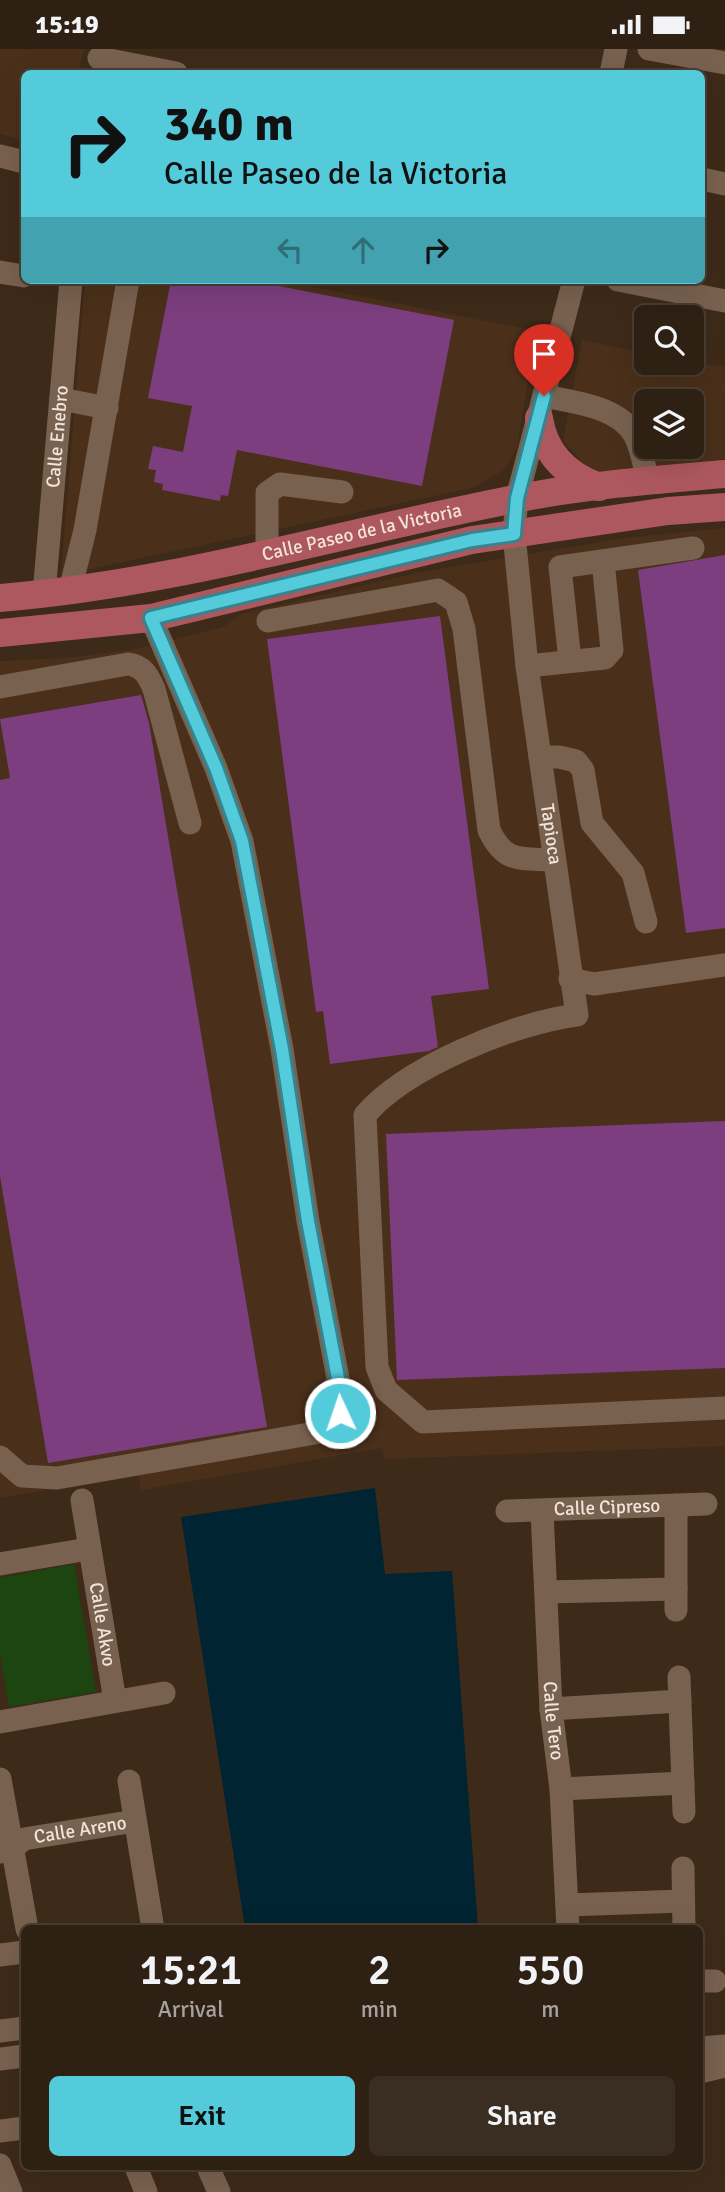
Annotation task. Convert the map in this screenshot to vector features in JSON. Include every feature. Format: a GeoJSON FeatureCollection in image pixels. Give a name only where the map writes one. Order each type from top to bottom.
{"type":"FeatureCollection","features":[{"type":"Feature","properties":{"kind":"main road"},"geometry":{"type":"LineString","coordinates":[[541,407],[542,437],[550,451],[580,480],[599,487]]}},
{"type":"Feature","properties":{"kind":"main road","name":"Calle Paseo de la Victoria"},"geometry":{"type":"LineString","coordinates":[[0,598],[57,592],[267,552],[517,498],[725,474]]}},
{"type":"Feature","properties":{"kind":"main road","name":"Calle Paseo de la Victoria"},"geometry":{"type":"LineString","coordinates":[[0,633],[151,618],[472,540],[668,511],[725,507]]}},
{"type":"Feature","properties":{"kind":"street"},"geometry":{"type":"LineString","coordinates":[[612,70],[616,49]]}},
{"type":"Feature","properties":{"kind":"street"},"geometry":{"type":"LineString","coordinates":[[649,49],[725,64]]}},
{"type":"Feature","properties":{"kind":"street"},"geometry":{"type":"LineString","coordinates":[[100,60],[158,70]]}},
{"type":"Feature","properties":{"kind":"street"},"geometry":{"type":"LineString","coordinates":[[0,156],[21,161]]}},
{"type":"Feature","properties":{"kind":"street"},"geometry":{"type":"LineString","coordinates":[[705,180],[725,184]]}},
{"type":"Feature","properties":{"kind":"street"},"geometry":{"type":"LineString","coordinates":[[0,272],[21,276]]}},
{"type":"Feature","properties":{"kind":"street","name":"Calle Enebro"},"geometry":{"type":"LineString","coordinates":[[57,592],[63,284]]}},
{"type":"Feature","properties":{"kind":"street"},"geometry":{"type":"LineString","coordinates":[[57,592],[85,530],[127,284]]}},
{"type":"Feature","properties":{"kind":"street","name":"Tapioca"},"geometry":{"type":"LineString","coordinates":[[573,284],[517,498],[514,534],[527,666],[577,1015],[541,1020],[423,1068],[380,1097],[365,1115],[377,1367],[386,1390],[423,1422],[725,1408]]}},
{"type":"Feature","properties":{"kind":"street"},"geometry":{"type":"LineString","coordinates":[[638,284],[725,301]]}},
{"type":"Feature","properties":{"kind":"street"},"geometry":{"type":"LineString","coordinates":[[61,399],[107,408]]}},
{"type":"Feature","properties":{"kind":"street"},"geometry":{"type":"LineString","coordinates":[[541,407],[593,407],[621,419],[633,433],[648,482]]}},
{"type":"Feature","properties":{"kind":"street"},"geometry":{"type":"LineString","coordinates":[[267,552],[267,493],[274,487],[280,485],[341,492]]}},
{"type":"Feature","properties":{"kind":"street"},"geometry":{"type":"LineString","coordinates":[[570,661],[560,567],[693,548]]}},
{"type":"Feature","properties":{"kind":"street"},"geometry":{"type":"LineString","coordinates":[[527,666],[606,657],[612,650],[614,641],[603,561]]}},
{"type":"Feature","properties":{"kind":"street"},"geometry":{"type":"LineString","coordinates":[[268,621],[438,590],[456,602],[464,629],[489,830],[497,848],[509,857],[554,860]]}},
{"type":"Feature","properties":{"kind":"street"},"geometry":{"type":"LineString","coordinates":[[0,1457],[22,1476],[57,1478],[315,1433],[331,1426],[340,1413],[341,1394],[308,1221],[282,1049],[242,841],[216,768],[151,618]]}},
{"type":"Feature","properties":{"kind":"street"},"geometry":{"type":"LineString","coordinates":[[0,687],[128,664],[137,665],[145,671],[153,689],[190,823]]}},
{"type":"Feature","properties":{"kind":"street"},"geometry":{"type":"LineString","coordinates":[[540,757],[576,761],[583,769],[592,823],[633,873],[646,922]]}},
{"type":"Feature","properties":{"kind":"street"},"geometry":{"type":"LineString","coordinates":[[570,979],[594,984],[725,965]]}},
{"type":"Feature","properties":{"kind":"street","name":"Calle Akvo"},"geometry":{"type":"LineString","coordinates":[[82,1500],[115,1701]]}},
{"type":"Feature","properties":{"kind":"street","name":"Calle Cipreso"},"geometry":{"type":"LineString","coordinates":[[507,1511],[706,1504]]}},
{"type":"Feature","properties":{"kind":"street"},"geometry":{"type":"LineString","coordinates":[[547,1592],[676,1600],[676,1505]]}},
{"type":"Feature","properties":{"kind":"street","name":"Calle Tero"},"geometry":{"type":"LineString","coordinates":[[541,1511],[551,1709],[561,1789],[568,1925]]}},
{"type":"Feature","properties":{"kind":"street"},"geometry":{"type":"LineString","coordinates":[[0,1563],[88,1549]]}},
{"type":"Feature","properties":{"kind":"street"},"geometry":{"type":"LineString","coordinates":[[679,1677],[684,1812]]}},
{"type":"Feature","properties":{"kind":"street"},"geometry":{"type":"LineString","coordinates":[[0,1722],[164,1693]]}},
{"type":"Feature","properties":{"kind":"street"},"geometry":{"type":"LineString","coordinates":[[551,1709],[680,1701]]}},
{"type":"Feature","properties":{"kind":"street"},"geometry":{"type":"LineString","coordinates":[[0,1779],[9,1840]]}},
{"type":"Feature","properties":{"kind":"street","name":"Calle Areno"},"geometry":{"type":"LineString","coordinates":[[129,1780],[152,1925]]}},
{"type":"Feature","properties":{"kind":"street"},"geometry":{"type":"LineString","coordinates":[[561,1789],[683,1783]]}},
{"type":"Feature","properties":{"kind":"street","name":"Calle Areno"},"geometry":{"type":"LineString","coordinates":[[26,1925],[9,1840],[135,1821]]}},
{"type":"Feature","properties":{"kind":"street"},"geometry":{"type":"LineString","coordinates":[[683,1868],[684,1925]]}},
{"type":"Feature","properties":{"kind":"street"},"geometry":{"type":"LineString","coordinates":[[567,1905],[683,1901]]}},
{"type":"Feature","properties":{"kind":"street"},"geometry":{"type":"LineString","coordinates":[[0,1955],[21,1952]]}},
{"type":"Feature","properties":{"kind":"street"},"geometry":{"type":"LineString","coordinates":[[0,2031],[21,2028]]}},
{"type":"Feature","properties":{"kind":"street"},"geometry":{"type":"LineString","coordinates":[[703,2048],[725,2046]]}},
{"type":"Feature","properties":{"kind":"street"},"geometry":{"type":"LineString","coordinates":[[0,2059],[21,2056]]}},
{"type":"Feature","properties":{"kind":"street"},"geometry":{"type":"LineString","coordinates":[[703,2071],[725,2066]]}},
{"type":"Feature","properties":{"kind":"street"},"geometry":{"type":"LineString","coordinates":[[0,2131],[21,2128]]}},
{"type":"Feature","properties":{"kind":"street"},"geometry":{"type":"LineString","coordinates":[[0,2165],[11,2192]]}},
{"type":"Feature","properties":{"kind":"street"},"geometry":{"type":"LineString","coordinates":[[137,2170],[146,2192]]}},
{"type":"Feature","properties":{"kind":"street"},"geometry":{"type":"LineString","coordinates":[[209,2170],[219,2192]]}},
{"type":"Feature","properties":{"kind":"shaded area"},"geometry":{"type":"Polygon","coordinates":[[[0,49],[84,49],[79,70],[21,70],[21,140],[0,134],[0,49]]]}},
{"type":"Feature","properties":{"kind":"shaded area"},"geometry":{"type":"Polygon","coordinates":[[[85,284],[298,284],[536,331],[517,448],[504,470],[472,488],[61,575],[85,284]]]}},
{"type":"Feature","properties":{"kind":"shaded area"},"geometry":{"type":"Polygon","coordinates":[[[582,340],[634,351],[634,375],[704,375],[704,364],[725,367],[725,459],[593,474],[563,441],[582,340]]]}},
{"type":"Feature","properties":{"kind":"shaded area"},"geometry":{"type":"Polygon","coordinates":[[[725,528],[725,1446],[385,1459],[382,1448],[141,1490],[139,1474],[0,1498],[0,661],[66,658],[131,650],[224,627],[241,614],[421,572],[625,538],[725,528]]]}},
{"type":"Feature","properties":{"kind":"green space"},"geometry":{"type":"Polygon","coordinates":[[[74,1564],[96,1692],[9,1707],[0,1653],[0,1578],[74,1564]]]}},
{"type":"Feature","properties":{"kind":"water"},"geometry":{"type":"Polygon","coordinates":[[[375,1488],[385,1574],[452,1571],[478,1925],[245,1925],[181,1517],[375,1488]]]}},
{"type":"Feature","properties":{"kind":"building"},"geometry":{"type":"Polygon","coordinates":[[[170,284],[268,284],[454,320],[422,486],[237,450],[228,496],[221,495],[220,501],[162,490],[163,484],[154,482],[156,470],[148,469],[153,446],[183,452],[192,406],[148,398],[170,284]]]}},
{"type":"Feature","properties":{"kind":"building"},"geometry":{"type":"Polygon","coordinates":[[[725,555],[725,928],[686,933],[638,570],[725,555]]]}},
{"type":"Feature","properties":{"kind":"building"},"geometry":{"type":"Polygon","coordinates":[[[440,616],[489,989],[431,996],[438,1047],[429,1051],[330,1064],[323,1011],[316,1012],[267,639],[440,616]]]}},
{"type":"Feature","properties":{"kind":"building"},"geometry":{"type":"Polygon","coordinates":[[[141,695],[149,723],[267,1427],[48,1463],[0,1176],[0,780],[10,778],[0,719],[141,695]]]}},
{"type":"Feature","properties":{"kind":"building"},"geometry":{"type":"Polygon","coordinates":[[[725,1121],[725,1368],[397,1380],[386,1134],[725,1121]]]}},
{"type":"Feature","properties":{"kind":"route"},"geometry":{"type":"LineString","coordinates":[[340,1413],[341,1394],[308,1221],[282,1049],[242,841],[216,768],[151,618],[472,540],[514,534],[517,498],[544,396]]}}]}
